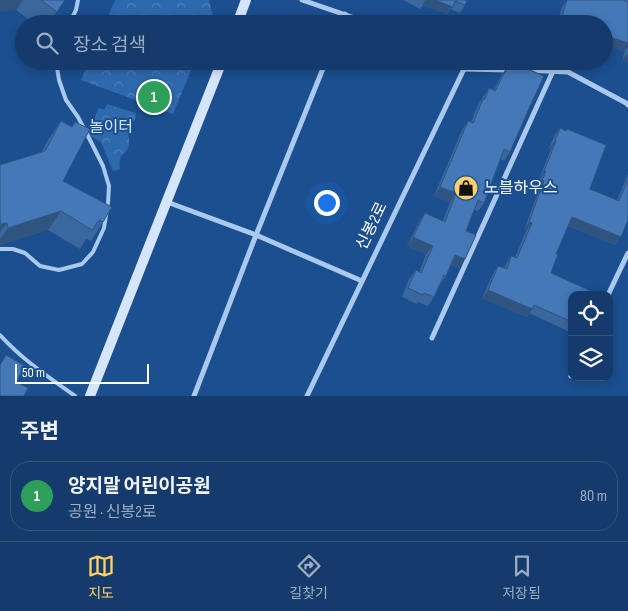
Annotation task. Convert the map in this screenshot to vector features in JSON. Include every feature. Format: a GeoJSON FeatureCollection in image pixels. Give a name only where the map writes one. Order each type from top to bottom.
{"type":"FeatureCollection","features":[{"type":"Feature","properties":{"kind":"street"},"geometry":{"type":"LineString","coordinates":[[240,15],[246,0]]}},
{"type":"Feature","properties":{"kind":"street"},"geometry":{"type":"LineString","coordinates":[[302,0],[345,14]]}},
{"type":"Feature","properties":{"kind":"street"},"geometry":{"type":"LineString","coordinates":[[90,396],[218,70]]}},
{"type":"Feature","properties":{"kind":"street"},"geometry":{"type":"LineString","coordinates":[[194,396],[322,70]]}},
{"type":"Feature","properties":{"kind":"street","name":"신봉2로"},"geometry":{"type":"LineString","coordinates":[[307,396],[464,70]]}},
{"type":"Feature","properties":{"kind":"street"},"geometry":{"type":"LineString","coordinates":[[523,70],[568,72],[626,103],[628,106]]}},
{"type":"Feature","properties":{"kind":"street"},"geometry":{"type":"LineString","coordinates":[[432,338],[553,71]]}},
{"type":"Feature","properties":{"kind":"street"},"geometry":{"type":"LineString","coordinates":[[167,202],[256,235],[362,281]]}},
{"type":"Feature","properties":{"kind":"street"},"geometry":{"type":"LineString","coordinates":[[610,291],[628,253]]}},
{"type":"Feature","properties":{"kind":"lane"},"geometry":{"type":"LineString","coordinates":[[74,15],[78,0]]}},
{"type":"Feature","properties":{"kind":"lane"},"geometry":{"type":"LineString","coordinates":[[0,248],[25,253],[40,266],[59,270],[82,264],[92,252],[104,228],[109,186],[103,166],[91,142],[78,117],[66,100],[57,70]]}},
{"type":"Feature","properties":{"kind":"lane"},"geometry":{"type":"LineString","coordinates":[[0,335],[30,364],[75,396]]}},
{"type":"Feature","properties":{"kind":"green space"},"geometry":{"type":"Polygon","coordinates":[[[115,0],[209,0],[213,15],[109,15],[115,0]]]}},
{"type":"Feature","properties":{"kind":"green space"},"geometry":{"type":"Polygon","coordinates":[[[85,70],[191,70],[173,114],[81,80],[85,70]]]}},
{"type":"Feature","properties":{"kind":"green space","name":"놀이터"},"geometry":{"type":"Polygon","coordinates":[[[107,104],[136,113],[135,120],[129,130],[128,148],[120,159],[120,169],[113,171],[101,142],[87,134],[99,108],[104,110],[107,104]]]}},
{"type":"Feature","properties":{"kind":"building"},"geometry":{"type":"Polygon","coordinates":[[[41,0],[65,0],[57,12],[41,0]]]}},
{"type":"Feature","properties":{"kind":"building"},"geometry":{"type":"Polygon","coordinates":[[[435,0],[467,0],[465,5],[455,1],[453,7],[435,0]]]}},
{"type":"Feature","properties":{"kind":"building"},"geometry":{"type":"Polygon","coordinates":[[[567,0],[623,0],[628,2],[628,43],[613,38],[613,15],[562,15],[567,0]]]}},
{"type":"Feature","properties":{"kind":"building"},"geometry":{"type":"Polygon","coordinates":[[[506,70],[530,70],[544,76],[510,152],[504,149],[484,203],[478,200],[466,231],[476,235],[465,259],[455,255],[434,297],[424,293],[423,295],[408,288],[416,270],[421,273],[433,246],[413,237],[425,213],[445,222],[456,193],[440,187],[468,121],[473,123],[489,88],[495,91],[506,70]]]}},
{"type":"Feature","properties":{"kind":"building"},"geometry":{"type":"Polygon","coordinates":[[[61,121],[72,127],[75,122],[90,129],[63,181],[112,207],[103,222],[99,220],[92,230],[61,211],[8,228],[7,223],[1,224],[0,221],[0,165],[45,151],[61,121]]]}},
{"type":"Feature","properties":{"kind":"building"},"geometry":{"type":"Polygon","coordinates":[[[560,128],[606,145],[590,189],[619,201],[628,179],[628,220],[621,237],[572,217],[556,254],[558,254],[551,273],[591,291],[568,291],[568,320],[534,305],[532,309],[488,290],[498,266],[507,269],[511,256],[517,258],[532,223],[529,222],[544,181],[542,181],[546,171],[544,171],[560,128]]]}},
{"type":"Feature","properties":{"kind":"building"},"geometry":{"type":"Polygon","coordinates":[[[6,355],[25,366],[16,382],[28,388],[24,396],[0,396],[0,365],[6,355]]]}},
{"type":"Feature","properties":{"kind":"place","name":"양지말 어린이공원"},"geometry":{"type":"Point","coordinates":[154,97]}},
{"type":"Feature","properties":{"kind":"place","name":"노블하우스"},"geometry":{"type":"Point","coordinates":[466,188]}}]}
